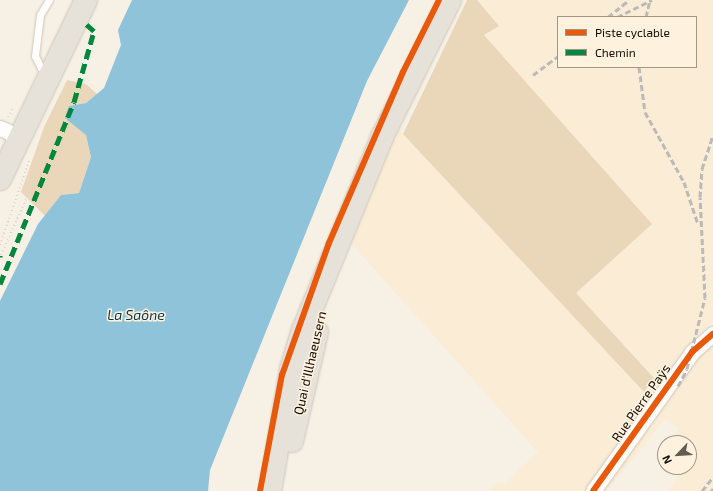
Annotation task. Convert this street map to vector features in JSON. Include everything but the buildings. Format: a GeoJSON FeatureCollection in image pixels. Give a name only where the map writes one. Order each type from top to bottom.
{"type":"FeatureCollection","features":[{"type":"Feature","properties":{"kind":"main road"},"geometry":{"type":"LineString","coordinates":[[46,71],[71,0]]}},
{"type":"Feature","properties":{"kind":"main road"},"geometry":{"type":"LineString","coordinates":[[0,179],[10,141],[46,71],[86,0]]}},
{"type":"Feature","properties":{"kind":"main road","name":"Quai d'Illhaeusern"},"geometry":{"type":"LineString","coordinates":[[270,491],[291,369],[340,236],[407,84],[450,0]]}},
{"type":"Feature","properties":{"kind":"main road","name":"Quai d'Illhaeusern"},"geometry":{"type":"LineString","coordinates":[[284,491],[340,236]]}},
{"type":"Feature","properties":{"kind":"street","name":"Rue Pierre Paÿs"},"geometry":{"type":"LineString","coordinates":[[593,491],[692,352],[713,334]]}},
{"type":"Feature","properties":{"kind":"lane"},"geometry":{"type":"LineString","coordinates":[[46,71],[35,56],[40,15],[49,0]]}},
{"type":"Feature","properties":{"kind":"path"},"geometry":{"type":"LineString","coordinates":[[0,245],[10,141]]}},
{"type":"Feature","properties":{"kind":"path"},"geometry":{"type":"LineString","coordinates":[[1,255],[32,186],[40,187]]}},
{"type":"Feature","properties":{"kind":"shaded area"},"geometry":{"type":"Polygon","coordinates":[[[467,0],[477,0],[499,26],[484,35],[652,224],[576,293],[654,378],[644,392],[403,134],[467,0]]]}},
{"type":"Feature","properties":{"kind":"shaded area"},"geometry":{"type":"Polygon","coordinates":[[[477,0],[713,0],[713,322],[687,346],[661,384],[576,293],[652,224],[484,35],[499,26],[477,0]]]}},
{"type":"Feature","properties":{"kind":"shaded area"},"geometry":{"type":"Polygon","coordinates":[[[67,80],[86,84],[97,94],[86,103],[69,106],[86,135],[91,157],[79,193],[61,195],[45,216],[21,192],[44,127],[67,80]]]}},
{"type":"Feature","properties":{"kind":"shaded area"},"geometry":{"type":"Polygon","coordinates":[[[397,127],[650,399],[588,491],[488,491],[498,482],[504,484],[538,452],[351,243],[360,207],[397,127]]]}},
{"type":"Feature","properties":{"kind":"shaded area"},"geometry":{"type":"Polygon","coordinates":[[[713,344],[713,491],[668,491],[680,475],[697,475],[697,435],[675,435],[679,429],[665,419],[607,491],[599,491],[683,372],[713,344]]]}},
{"type":"Feature","properties":{"kind":"water","name":"La Saône"},"geometry":{"type":"Polygon","coordinates":[[[132,0],[409,0],[367,81],[210,470],[208,491],[0,491],[0,301],[38,224],[61,195],[79,193],[91,157],[86,135],[65,118],[69,106],[86,103],[104,88],[121,45],[118,30],[132,0]]]}},
{"type":"Feature","properties":{"kind":"railway"},"geometry":{"type":"LineString","coordinates":[[609,16],[629,0]]}},
{"type":"Feature","properties":{"kind":"railway"},"geometry":{"type":"LineString","coordinates":[[646,16],[650,0]]}},
{"type":"Feature","properties":{"kind":"railway"},"geometry":{"type":"LineString","coordinates":[[619,16],[652,0]]}},
{"type":"Feature","properties":{"kind":"railway"},"geometry":{"type":"LineString","coordinates":[[533,75],[557,57]]}},
{"type":"Feature","properties":{"kind":"railway"},"geometry":{"type":"LineString","coordinates":[[639,68],[645,112],[684,182],[698,224]]}},
{"type":"Feature","properties":{"kind":"railway"},"geometry":{"type":"LineString","coordinates":[[678,386],[687,369],[705,298],[700,197],[702,169],[713,136]]}},
{"type":"Feature","properties":{"kind":"railway"},"geometry":{"type":"LineString","coordinates":[[702,491],[713,477]]}},
{"type":"Feature","properties":{"kind":"marked path"},"geometry":{"type":"LineString","coordinates":[[0,284],[74,102],[94,31],[84,22]]}},
{"type":"Feature","properties":{"kind":"cycle path"},"geometry":{"type":"LineString","coordinates":[[260,491],[282,375],[329,243],[403,72],[439,0]]}},
{"type":"Feature","properties":{"kind":"cycle path"},"geometry":{"type":"LineString","coordinates":[[593,491],[692,352],[713,334]]}}]}
